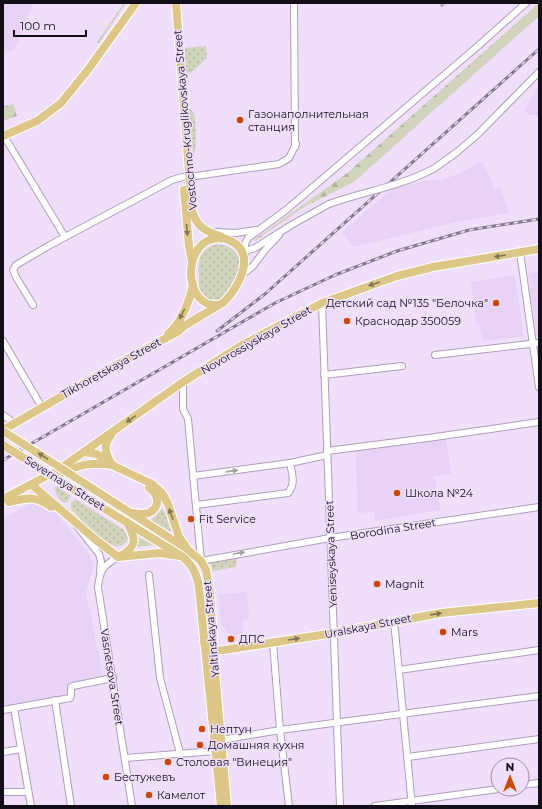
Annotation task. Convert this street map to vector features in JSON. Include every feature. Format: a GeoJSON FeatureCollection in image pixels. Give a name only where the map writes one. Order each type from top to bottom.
{"type":"FeatureCollection","features":[{"type":"Feature","properties":{"kind":"main road"},"geometry":{"type":"LineString","coordinates":[[3,134],[39,115],[58,99],[78,76],[130,3]]}},
{"type":"Feature","properties":{"kind":"main road"},"geometry":{"type":"LineString","coordinates":[[3,134],[36,121],[62,103],[84,76],[136,3]]}},
{"type":"Feature","properties":{"kind":"main road","name":"Vostochno-Kruglikovskaya Street"},"geometry":{"type":"LineString","coordinates":[[171,3],[186,177],[191,206],[194,218],[201,228],[230,240]]}},
{"type":"Feature","properties":{"kind":"main road","name":"Vostochno-Kruglikovskaya Street"},"geometry":{"type":"LineString","coordinates":[[176,3],[189,246],[192,261]]}},
{"type":"Feature","properties":{"kind":"main road"},"geometry":{"type":"LineString","coordinates":[[221,238],[230,240],[242,248],[243,272],[229,297],[218,305],[210,304],[203,301],[198,295],[193,284],[192,261],[198,249],[208,241],[221,238]]}},
{"type":"Feature","properties":{"kind":"main road","name":"Novorossiyskaya Street"},"geometry":{"type":"LineString","coordinates":[[5,502],[34,486],[58,470],[183,382],[244,344],[322,303],[397,276],[433,267],[539,250]]}},
{"type":"Feature","properties":{"kind":"main road","name":"Tikhoretskaya Street"},"geometry":{"type":"LineString","coordinates":[[3,425],[169,333],[180,318],[186,306],[193,284]]}},
{"type":"Feature","properties":{"kind":"main road","name":"Tikhoretskaya Street"},"geometry":{"type":"LineString","coordinates":[[3,430],[178,331],[218,305]]}},
{"type":"Feature","properties":{"kind":"main road","name":"Severnaya Street"},"geometry":{"type":"LineString","coordinates":[[3,430],[187,549],[201,561]]}},
{"type":"Feature","properties":{"kind":"main road"},"geometry":{"type":"LineString","coordinates":[[112,465],[106,451],[105,444],[114,431]]}},
{"type":"Feature","properties":{"kind":"main road","name":"Severnaya Street"},"geometry":{"type":"LineString","coordinates":[[3,445],[183,557],[196,572]]}},
{"type":"Feature","properties":{"kind":"main road","name":"Severnaya Street"},"geometry":{"type":"LineString","coordinates":[[84,452],[98,454],[112,465],[152,484],[162,493],[168,504],[179,537],[187,549]]}},
{"type":"Feature","properties":{"kind":"main road","name":"Severnaya Street"},"geometry":{"type":"LineString","coordinates":[[57,476],[85,464],[95,463],[112,465]]}},
{"type":"Feature","properties":{"kind":"main road"},"geometry":{"type":"LineString","coordinates":[[126,472],[152,490],[156,495],[157,503],[154,510],[149,514],[143,515],[128,511]]}},
{"type":"Feature","properties":{"kind":"main road","name":"Novorossiyskaya Street"},"geometry":{"type":"LineString","coordinates":[[34,486],[57,476]]}},
{"type":"Feature","properties":{"kind":"main road","name":"Severnaya Street"},"geometry":{"type":"LineString","coordinates":[[34,486],[74,522],[118,558]]}},
{"type":"Feature","properties":{"kind":"main road"},"geometry":{"type":"LineString","coordinates":[[5,502],[26,498],[39,499],[53,508],[63,512]]}},
{"type":"Feature","properties":{"kind":"main road"},"geometry":{"type":"LineString","coordinates":[[118,558],[133,546],[134,543],[126,521]]}},
{"type":"Feature","properties":{"kind":"main road"},"geometry":{"type":"LineString","coordinates":[[118,558],[159,553],[183,557]]}},
{"type":"Feature","properties":{"kind":"main road","name":"Yaltinskaya Street"},"geometry":{"type":"LineString","coordinates":[[201,561],[206,570],[210,592],[215,672],[227,806]]}},
{"type":"Feature","properties":{"kind":"main road","name":"Yaltinskaya Street"},"geometry":{"type":"LineString","coordinates":[[196,572],[199,588],[221,806]]}},
{"type":"Feature","properties":{"kind":"main road","name":"Uralskaya Street"},"geometry":{"type":"LineString","coordinates":[[214,651],[334,633],[441,613],[539,603]]}},
{"type":"Feature","properties":{"kind":"main road"},"geometry":{"type":"LineString","coordinates":[[204,641],[208,649],[214,651]]}},
{"type":"Feature","properties":{"kind":"street"},"geometry":{"type":"LineString","coordinates":[[294,3],[295,146]]}},
{"type":"Feature","properties":{"kind":"street"},"geometry":{"type":"LineString","coordinates":[[526,3],[478,46],[286,210],[248,238],[242,248],[248,250],[255,248],[286,228],[329,204],[417,178],[435,168],[458,152],[539,72]]}},
{"type":"Feature","properties":{"kind":"street"},"geometry":{"type":"LineString","coordinates":[[33,305],[13,270],[16,265],[172,180],[280,164],[289,158],[295,146],[298,132]]}},
{"type":"Feature","properties":{"kind":"street"},"geometry":{"type":"LineString","coordinates":[[3,134],[65,237]]}},
{"type":"Feature","properties":{"kind":"street"},"geometry":{"type":"LineString","coordinates":[[209,232],[236,233],[263,227]]}},
{"type":"Feature","properties":{"kind":"street"},"geometry":{"type":"LineString","coordinates":[[243,272],[253,266],[265,250],[286,228]]}},
{"type":"Feature","properties":{"kind":"street"},"geometry":{"type":"LineString","coordinates":[[230,240],[256,229]]}},
{"type":"Feature","properties":{"kind":"street"},"geometry":{"type":"LineString","coordinates":[[520,252],[536,343],[539,387]]}},
{"type":"Feature","properties":{"kind":"street","name":"Yeniseyskaya Street"},"geometry":{"type":"LineString","coordinates":[[322,303],[340,806]]}},
{"type":"Feature","properties":{"kind":"street"},"geometry":{"type":"LineString","coordinates":[[3,341],[40,404]]}},
{"type":"Feature","properties":{"kind":"street"},"geometry":{"type":"LineString","coordinates":[[435,355],[536,343]]}},
{"type":"Feature","properties":{"kind":"street"},"geometry":{"type":"LineString","coordinates":[[324,374],[402,366]]}},
{"type":"Feature","properties":{"kind":"street","name":"Yaltinskaya Street"},"geometry":{"type":"LineString","coordinates":[[183,382],[183,409],[188,419],[201,561]]}},
{"type":"Feature","properties":{"kind":"street"},"geometry":{"type":"LineString","coordinates":[[3,415],[10,420]]}},
{"type":"Feature","properties":{"kind":"street"},"geometry":{"type":"LineString","coordinates":[[193,476],[290,462],[327,453],[539,422]]}},
{"type":"Feature","properties":{"kind":"street"},"geometry":{"type":"LineString","coordinates":[[196,505],[288,493],[292,489],[293,482],[290,462]]}},
{"type":"Feature","properties":{"kind":"street","name":"Borodina Street"},"geometry":{"type":"LineString","coordinates":[[201,561],[330,538],[539,507]]}},
{"type":"Feature","properties":{"kind":"street","name":"Vasnetsova Street"},"geometry":{"type":"LineString","coordinates":[[74,522],[99,554],[101,561],[98,587],[132,806]]}},
{"type":"Feature","properties":{"kind":"street"},"geometry":{"type":"LineString","coordinates":[[100,574],[104,566],[118,558]]}},
{"type":"Feature","properties":{"kind":"street"},"geometry":{"type":"LineString","coordinates":[[149,575],[160,678],[180,753]]}},
{"type":"Feature","properties":{"kind":"street"},"geometry":{"type":"LineString","coordinates":[[394,621],[412,804]]}},
{"type":"Feature","properties":{"kind":"street"},"geometry":{"type":"LineString","coordinates":[[273,643],[280,730],[289,806]]}},
{"type":"Feature","properties":{"kind":"street"},"geometry":{"type":"LineString","coordinates":[[399,670],[539,650]]}},
{"type":"Feature","properties":{"kind":"street"},"geometry":{"type":"LineString","coordinates":[[3,710],[70,698],[71,687],[73,686],[113,678]]}},
{"type":"Feature","properties":{"kind":"street"},"geometry":{"type":"LineString","coordinates":[[221,740],[280,730],[539,696]]}},
{"type":"Feature","properties":{"kind":"street"},"geometry":{"type":"LineString","coordinates":[[54,700],[71,806]]}},
{"type":"Feature","properties":{"kind":"street"},"geometry":{"type":"LineString","coordinates":[[14,708],[31,806]]}},
{"type":"Feature","properties":{"kind":"street"},"geometry":{"type":"LineString","coordinates":[[408,757],[539,739]]}},
{"type":"Feature","properties":{"kind":"street"},"geometry":{"type":"LineString","coordinates":[[3,752],[21,749]]}},
{"type":"Feature","properties":{"kind":"street"},"geometry":{"type":"LineString","coordinates":[[125,758],[216,751]]}},
{"type":"Feature","properties":{"kind":"street"},"geometry":{"type":"LineString","coordinates":[[375,806],[412,804],[490,790]]}},
{"type":"Feature","properties":{"kind":"street"},"geometry":{"type":"LineString","coordinates":[[3,792],[28,792]]}},
{"type":"Feature","properties":{"kind":"shaded area"},"geometry":{"type":"Polygon","coordinates":[[[3,3],[33,3],[15,50],[3,54],[3,3]]]}},
{"type":"Feature","properties":{"kind":"shaded area"},"geometry":{"type":"Polygon","coordinates":[[[539,86],[539,115],[529,115],[524,111],[539,86]]]}},
{"type":"Feature","properties":{"kind":"shaded area"},"geometry":{"type":"Polygon","coordinates":[[[482,161],[492,181],[494,190],[500,188],[509,213],[456,222],[354,247],[342,232],[386,194],[395,189],[424,181],[442,180],[460,173],[482,161]]]}},
{"type":"Feature","properties":{"kind":"shaded area"},"geometry":{"type":"Polygon","coordinates":[[[539,272],[539,335],[536,335],[528,273],[539,272]]]}},
{"type":"Feature","properties":{"kind":"shaded area","name":"Детский сад №135 \"Белочка\""},"geometry":{"type":"Polygon","coordinates":[[[515,275],[524,337],[483,341],[479,324],[476,324],[471,282],[515,275]]]}},
{"type":"Feature","properties":{"kind":"shaded area","name":"Школа №24"},"geometry":{"type":"Polygon","coordinates":[[[446,437],[451,474],[434,476],[441,510],[375,521],[374,512],[357,513],[356,451],[446,437]]]}},
{"type":"Feature","properties":{"kind":"shaded area"},"geometry":{"type":"Polygon","coordinates":[[[37,500],[54,511],[88,552],[94,565],[86,593],[104,679],[67,687],[69,695],[3,707],[3,518],[37,500]]]}},
{"type":"Feature","properties":{"kind":"shaded area"},"geometry":{"type":"Polygon","coordinates":[[[247,592],[249,619],[243,620],[243,634],[231,636],[221,625],[218,594],[247,592]]]}},
{"type":"Feature","properties":{"kind":"green space"},"geometry":{"type":"Polygon","coordinates":[[[124,3],[126,3],[99,43],[97,42],[124,3]]]}},
{"type":"Feature","properties":{"kind":"green space"},"geometry":{"type":"Polygon","coordinates":[[[539,3],[539,16],[354,182],[304,207],[255,241],[255,239],[346,174],[539,3]]]}},
{"type":"Feature","properties":{"kind":"green space"},"geometry":{"type":"Polygon","coordinates":[[[206,46],[207,58],[192,72],[187,74],[184,48],[206,46]]]}},
{"type":"Feature","properties":{"kind":"green space"},"geometry":{"type":"Polygon","coordinates":[[[13,104],[17,116],[3,121],[3,107],[13,104]]]}},
{"type":"Feature","properties":{"kind":"green space"},"geometry":{"type":"Polygon","coordinates":[[[187,108],[194,113],[196,144],[192,157],[187,108]]]}},
{"type":"Feature","properties":{"kind":"green space"},"geometry":{"type":"Polygon","coordinates":[[[217,244],[227,246],[235,251],[240,264],[238,274],[222,300],[213,302],[207,300],[201,294],[199,288],[199,263],[202,254],[210,247],[217,244]]]}},
{"type":"Feature","properties":{"kind":"green space"},"geometry":{"type":"Polygon","coordinates":[[[56,486],[71,496],[65,503],[57,495],[55,489],[56,486]]]}},
{"type":"Feature","properties":{"kind":"green space"},"geometry":{"type":"Polygon","coordinates":[[[75,499],[124,530],[128,538],[123,545],[114,545],[101,538],[80,519],[71,509],[71,503],[75,499]]]}},
{"type":"Feature","properties":{"kind":"green space"},"geometry":{"type":"Polygon","coordinates":[[[162,509],[164,510],[171,532],[151,520],[162,509]]]}},
{"type":"Feature","properties":{"kind":"green space"},"geometry":{"type":"Polygon","coordinates":[[[139,537],[153,545],[137,547],[139,537]]]}},
{"type":"Feature","properties":{"kind":"green space"},"geometry":{"type":"Polygon","coordinates":[[[237,557],[236,567],[212,571],[211,561],[237,557]]]}},
{"type":"Feature","properties":{"kind":"railway"},"geometry":{"type":"LineString","coordinates":[[217,331],[265,294],[539,49]]}},
{"type":"Feature","properties":{"kind":"railway"},"geometry":{"type":"LineString","coordinates":[[3,460],[275,303],[335,275],[397,251],[469,230],[539,219]]}},
{"type":"Feature","properties":{"kind":"place","name":"Газонаполнительная станция"},"geometry":{"type":"Point","coordinates":[240,120]}},
{"type":"Feature","properties":{"kind":"place","name":"Детский сад №135 \"Белочка\""},"geometry":{"type":"Point","coordinates":[496,303]}},
{"type":"Feature","properties":{"kind":"place","name":"Краснодар 350059"},"geometry":{"type":"Point","coordinates":[347,321]}},
{"type":"Feature","properties":{"kind":"place","name":"Школа №24"},"geometry":{"type":"Point","coordinates":[397,493]}},
{"type":"Feature","properties":{"kind":"place","name":"Fit Service"},"geometry":{"type":"Point","coordinates":[191,519]}},
{"type":"Feature","properties":{"kind":"place","name":"Magnit"},"geometry":{"type":"Point","coordinates":[377,584]}},
{"type":"Feature","properties":{"kind":"place","name":"Mars"},"geometry":{"type":"Point","coordinates":[443,632]}},
{"type":"Feature","properties":{"kind":"place","name":"ДПС"},"geometry":{"type":"Point","coordinates":[231,639]}},
{"type":"Feature","properties":{"kind":"place","name":"Нептун"},"geometry":{"type":"Point","coordinates":[202,729]}},
{"type":"Feature","properties":{"kind":"place","name":"Домашняя кухня"},"geometry":{"type":"Point","coordinates":[200,745]}},
{"type":"Feature","properties":{"kind":"place","name":"Столовая \"Винеция\""},"geometry":{"type":"Point","coordinates":[168,762]}},
{"type":"Feature","properties":{"kind":"place","name":"Бестужевъ"},"geometry":{"type":"Point","coordinates":[106,777]}},
{"type":"Feature","properties":{"kind":"place","name":"Камелот"},"geometry":{"type":"Point","coordinates":[149,795]}}]}
